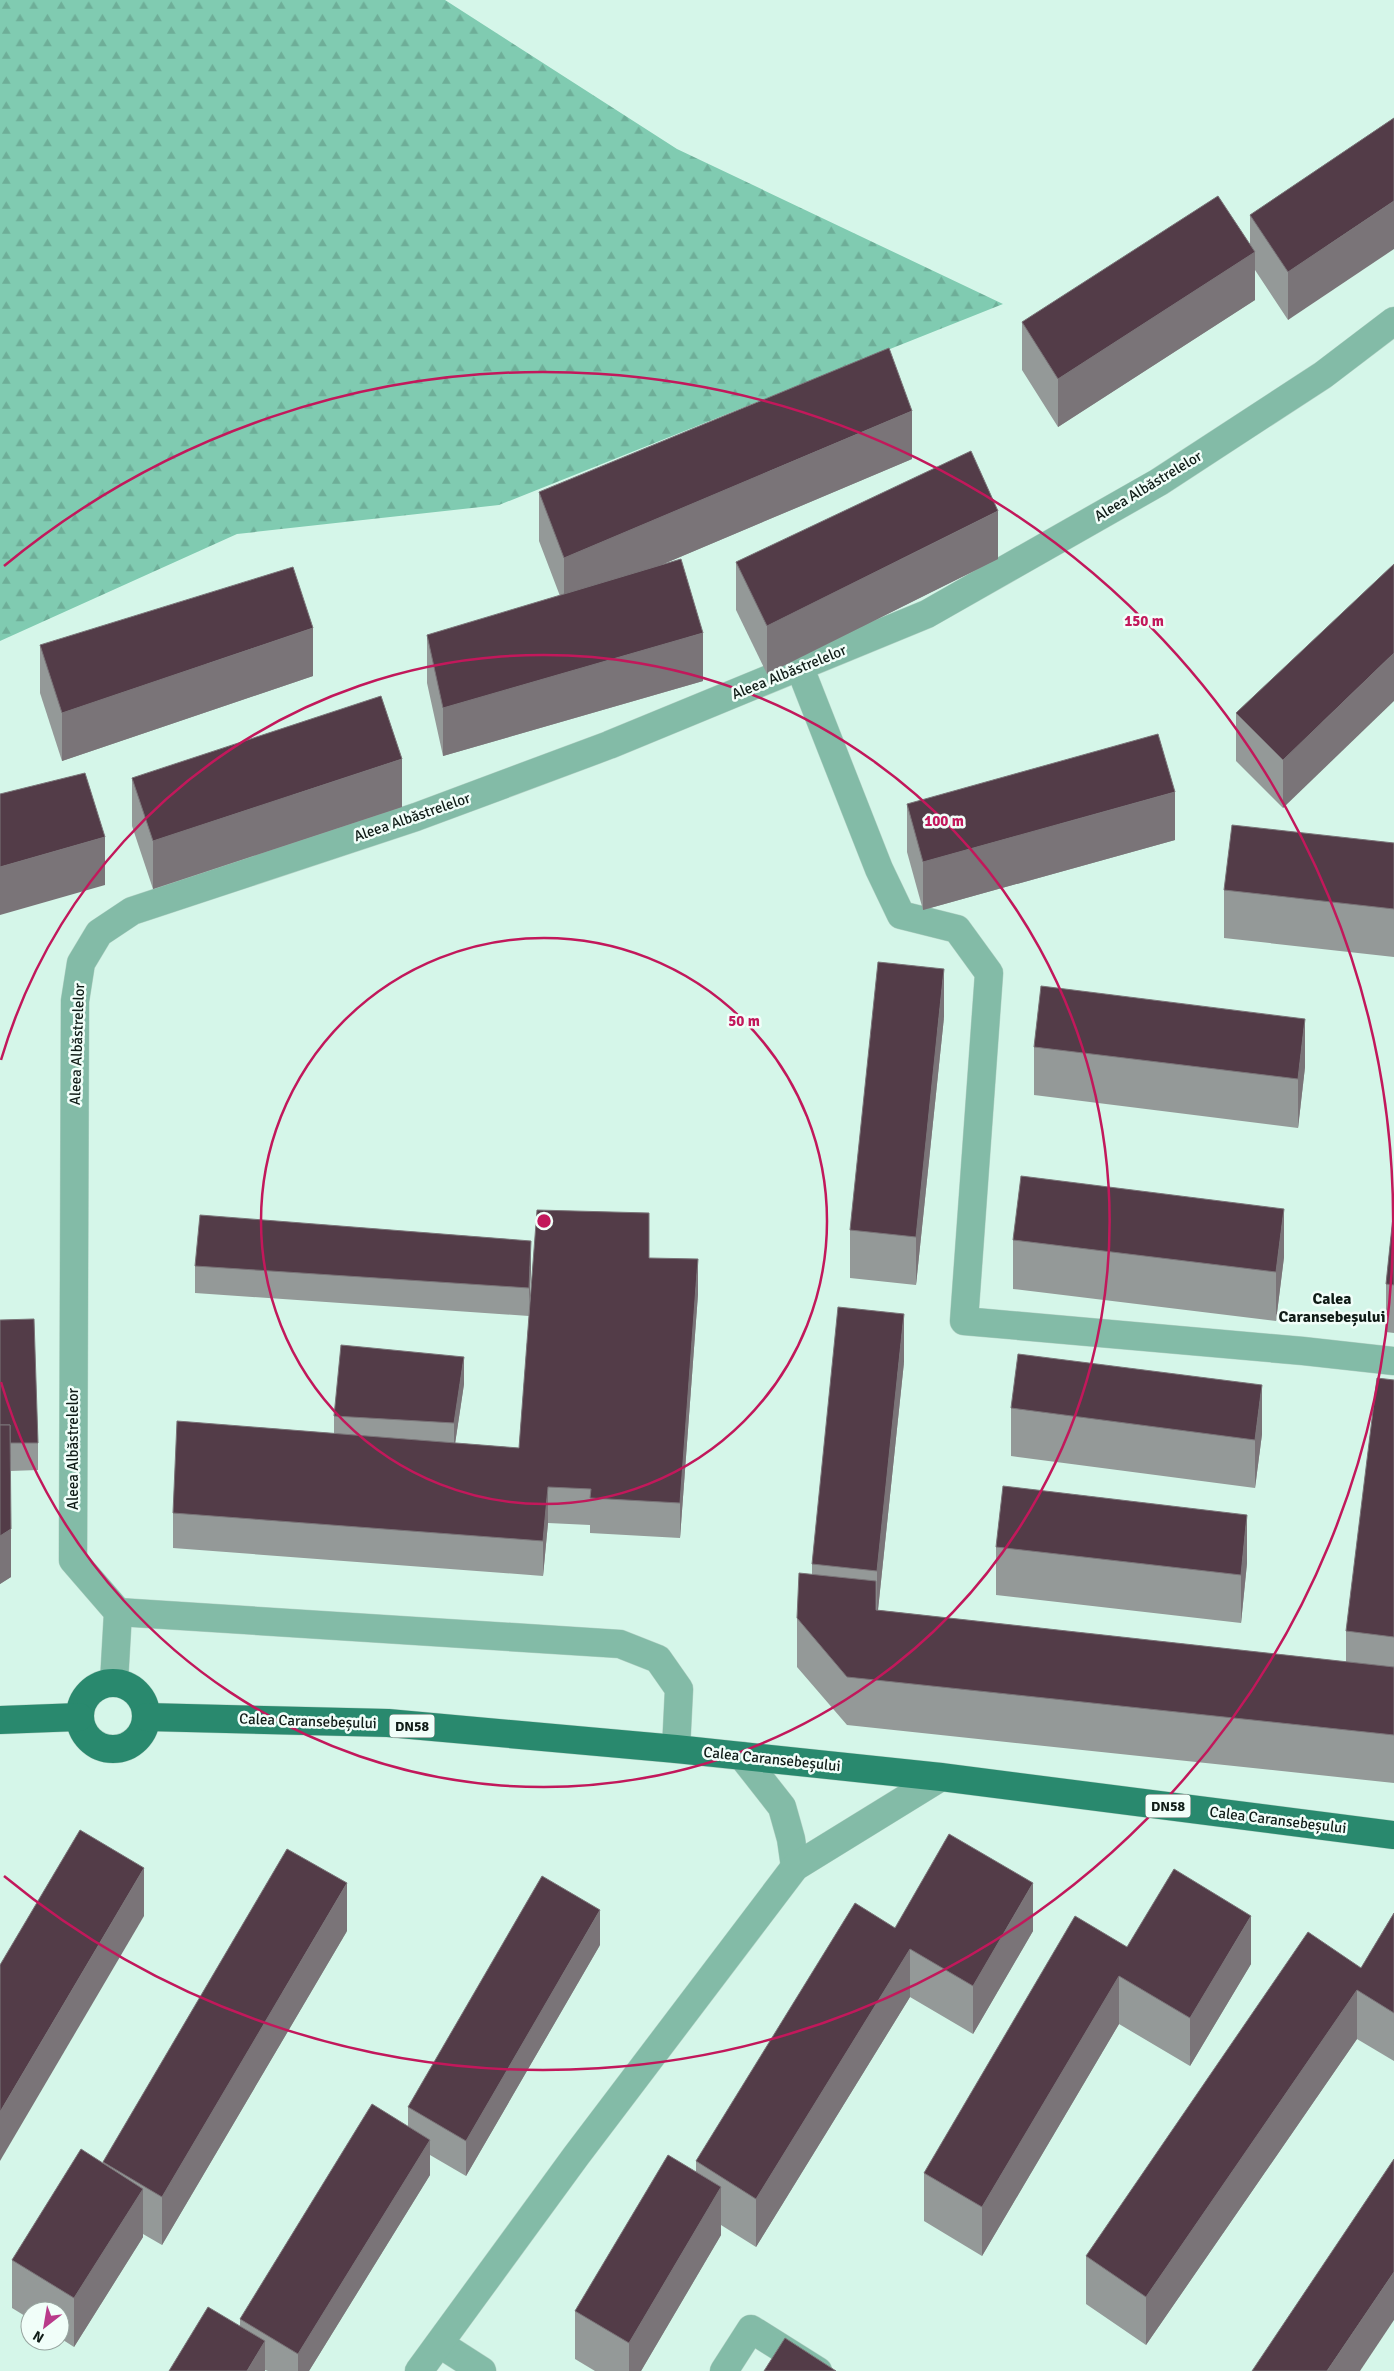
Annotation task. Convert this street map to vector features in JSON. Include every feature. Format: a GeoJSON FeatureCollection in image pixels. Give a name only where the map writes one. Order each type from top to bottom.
{"type":"FeatureCollection","features":[{"type":"Feature","properties":{"kind":"main road"},"geometry":{"type":"LineString","coordinates":[[114,1682],[131,1687],[143,1700],[147,1717],[142,1733],[129,1746],[113,1750],[96,1745],[84,1733],[79,1717],[84,1699],[96,1686],[114,1682]]}},
{"type":"Feature","properties":{"kind":"main road"},"geometry":{"type":"LineString","coordinates":[[0,1720],[79,1717]]}},
{"type":"Feature","properties":{"kind":"main road","name":"Calea Caransebeșului"},"geometry":{"type":"LineString","coordinates":[[147,1717],[388,1724],[676,1749],[942,1776],[1394,1834]]}},
{"type":"Feature","properties":{"kind":"street","name":"Aleea Albăstrelelor"},"geometry":{"type":"LineString","coordinates":[[118,1612],[72,1560],[75,1306],[75,1001],[81,963],[100,933],[132,912],[416,817],[609,745],[800,668],[926,614],[1158,482],[1323,374],[1394,321]]}},
{"type":"Feature","properties":{"kind":"street"},"geometry":{"type":"LineString","coordinates":[[800,668],[880,868],[901,915],[957,929],[988,973],[964,1320],[1303,1351],[1394,1362]]}},
{"type":"Feature","properties":{"kind":"street"},"geometry":{"type":"LineString","coordinates":[[114,1682],[118,1612],[620,1644],[658,1658],[679,1689],[676,1749]]}},
{"type":"Feature","properties":{"kind":"street"},"geometry":{"type":"LineString","coordinates":[[742,1756],[782,1807],[796,1867]]}},
{"type":"Feature","properties":{"kind":"street"},"geometry":{"type":"LineString","coordinates":[[419,2371],[582,2148],[796,1867],[942,1776]]}},
{"type":"Feature","properties":{"kind":"street"},"geometry":{"type":"LineString","coordinates":[[724,2371],[751,2329],[818,2371]]}},
{"type":"Feature","properties":{"kind":"street"},"geometry":{"type":"LineString","coordinates":[[440,2344],[482,2371]]}},
{"type":"Feature","properties":{"kind":"green space"},"geometry":{"type":"Polygon","coordinates":[[[0,0],[445,0],[677,149],[1003,304],[499,505],[237,534],[0,641],[0,0]]]}},
{"type":"Feature","properties":{"kind":"building"},"geometry":{"type":"Polygon","coordinates":[[[1394,118],[1394,201],[1288,272],[1250,215],[1394,118]]]}},
{"type":"Feature","properties":{"kind":"building"},"geometry":{"type":"Polygon","coordinates":[[[1218,196],[1255,252],[1058,379],[1022,322],[1218,196]]]}},
{"type":"Feature","properties":{"kind":"building"},"geometry":{"type":"Polygon","coordinates":[[[889,348],[912,411],[564,558],[539,492],[889,348]]]}},
{"type":"Feature","properties":{"kind":"building"},"geometry":{"type":"Polygon","coordinates":[[[971,451],[998,511],[767,626],[736,562],[971,451]]]}},
{"type":"Feature","properties":{"kind":"building"},"geometry":{"type":"Polygon","coordinates":[[[681,559],[703,633],[443,708],[427,635],[681,559]]]}},
{"type":"Feature","properties":{"kind":"building"},"geometry":{"type":"Polygon","coordinates":[[[1394,564],[1394,653],[1283,760],[1236,713],[1394,564]]]}},
{"type":"Feature","properties":{"kind":"building"},"geometry":{"type":"Polygon","coordinates":[[[293,567],[313,628],[62,713],[40,645],[293,567]]]}},
{"type":"Feature","properties":{"kind":"building"},"geometry":{"type":"Polygon","coordinates":[[[381,696],[402,759],[153,841],[132,778],[381,696]]]}},
{"type":"Feature","properties":{"kind":"building"},"geometry":{"type":"Polygon","coordinates":[[[1158,734],[1175,792],[923,862],[907,804],[1158,734]]]}},
{"type":"Feature","properties":{"kind":"building"},"geometry":{"type":"Polygon","coordinates":[[[85,773],[105,837],[0,867],[0,794],[85,773]]]}},
{"type":"Feature","properties":{"kind":"building"},"geometry":{"type":"Polygon","coordinates":[[[1232,825],[1394,843],[1394,909],[1224,890],[1232,825]]]}},
{"type":"Feature","properties":{"kind":"building"},"geometry":{"type":"Polygon","coordinates":[[[878,962],[944,969],[916,1237],[850,1230],[878,962]]]}},
{"type":"Feature","properties":{"kind":"building"},"geometry":{"type":"Polygon","coordinates":[[[1041,986],[1305,1019],[1298,1079],[1034,1047],[1041,986]]]}},
{"type":"Feature","properties":{"kind":"building"},"geometry":{"type":"Polygon","coordinates":[[[1021,1176],[1284,1209],[1276,1272],[1013,1240],[1021,1176]]]}},
{"type":"Feature","properties":{"kind":"building"},"geometry":{"type":"Polygon","coordinates":[[[1394,1207],[1394,1285],[1386,1284],[1394,1207]]]}},
{"type":"Feature","properties":{"kind":"building"},"geometry":{"type":"Polygon","coordinates":[[[537,1210],[649,1213],[649,1258],[698,1259],[680,1503],[590,1498],[591,1489],[548,1487],[543,1541],[173,1513],[177,1421],[519,1448],[537,1210]]]}},
{"type":"Feature","properties":{"kind":"building"},"geometry":{"type":"Polygon","coordinates":[[[200,1215],[531,1241],[529,1288],[195,1266],[200,1215]]]}},
{"type":"Feature","properties":{"kind":"building"},"geometry":{"type":"Polygon","coordinates":[[[838,1307],[904,1314],[877,1571],[812,1564],[838,1307]]]}},
{"type":"Feature","properties":{"kind":"building"},"geometry":{"type":"Polygon","coordinates":[[[34,1319],[38,1443],[10,1443],[10,1425],[0,1425],[0,1320],[34,1319]]]}},
{"type":"Feature","properties":{"kind":"building"},"geometry":{"type":"Polygon","coordinates":[[[341,1345],[464,1357],[454,1423],[334,1416],[341,1345]]]}},
{"type":"Feature","properties":{"kind":"building"},"geometry":{"type":"Polygon","coordinates":[[[1018,1354],[1262,1385],[1255,1440],[1011,1408],[1018,1354]]]}},
{"type":"Feature","properties":{"kind":"building"},"geometry":{"type":"Polygon","coordinates":[[[1377,1378],[1394,1380],[1394,1637],[1346,1631],[1377,1378]]]}},
{"type":"Feature","properties":{"kind":"building"},"geometry":{"type":"Polygon","coordinates":[[[0,1425],[10,1425],[11,1529],[0,1536],[0,1425]]]}},
{"type":"Feature","properties":{"kind":"building"},"geometry":{"type":"Polygon","coordinates":[[[1003,1486],[1247,1515],[1241,1575],[996,1547],[1003,1486]]]}},
{"type":"Feature","properties":{"kind":"building"},"geometry":{"type":"Polygon","coordinates":[[[799,1573],[876,1581],[876,1610],[1394,1667],[1394,1735],[847,1677],[797,1618],[799,1573]]]}},
{"type":"Feature","properties":{"kind":"building"},"geometry":{"type":"Polygon","coordinates":[[[80,1830],[144,1868],[0,2112],[0,1965],[80,1830]]]}},
{"type":"Feature","properties":{"kind":"building"},"geometry":{"type":"Polygon","coordinates":[[[949,1834],[1033,1883],[973,1986],[910,1949],[756,2199],[696,2161],[855,1903],[895,1928],[949,1834]]]}},
{"type":"Feature","properties":{"kind":"building"},"geometry":{"type":"Polygon","coordinates":[[[287,1849],[347,1883],[162,2197],[103,2162],[287,1849]]]}},
{"type":"Feature","properties":{"kind":"building"},"geometry":{"type":"Polygon","coordinates":[[[1174,1869],[1251,1916],[1190,2018],[1119,1976],[982,2207],[924,2173],[1075,1916],[1127,1947],[1174,1869]]]}},
{"type":"Feature","properties":{"kind":"building"},"geometry":{"type":"Polygon","coordinates":[[[542,1876],[600,1910],[466,2141],[408,2107],[542,1876]]]}},
{"type":"Feature","properties":{"kind":"building"},"geometry":{"type":"Polygon","coordinates":[[[1394,1913],[1394,2013],[1357,1990],[1146,2297],[1086,2256],[1308,1932],[1361,1968],[1394,1913]]]}},
{"type":"Feature","properties":{"kind":"building"},"geometry":{"type":"Polygon","coordinates":[[[372,2104],[430,2140],[298,2354],[240,2319],[372,2104]]]}},
{"type":"Feature","properties":{"kind":"building"},"geometry":{"type":"Polygon","coordinates":[[[81,2149],[143,2189],[74,2298],[12,2260],[81,2149]]]}},
{"type":"Feature","properties":{"kind":"building"},"geometry":{"type":"Polygon","coordinates":[[[668,2155],[721,2187],[629,2343],[575,2311],[668,2155]]]}},
{"type":"Feature","properties":{"kind":"building"},"geometry":{"type":"Polygon","coordinates":[[[1394,2159],[1394,2272],[1327,2371],[1252,2371],[1394,2159]]]}},
{"type":"Feature","properties":{"kind":"building"},"geometry":{"type":"Polygon","coordinates":[[[208,2307],[265,2341],[247,2371],[169,2371],[208,2307]]]}},
{"type":"Feature","properties":{"kind":"building"},"geometry":{"type":"Polygon","coordinates":[[[785,2338],[836,2371],[764,2371],[785,2338]]]}},
{"type":"Feature","properties":{"kind":"district","name":"Calea Caransebeșului"},"geometry":{"type":"Point","coordinates":[1332,1308]}}]}
